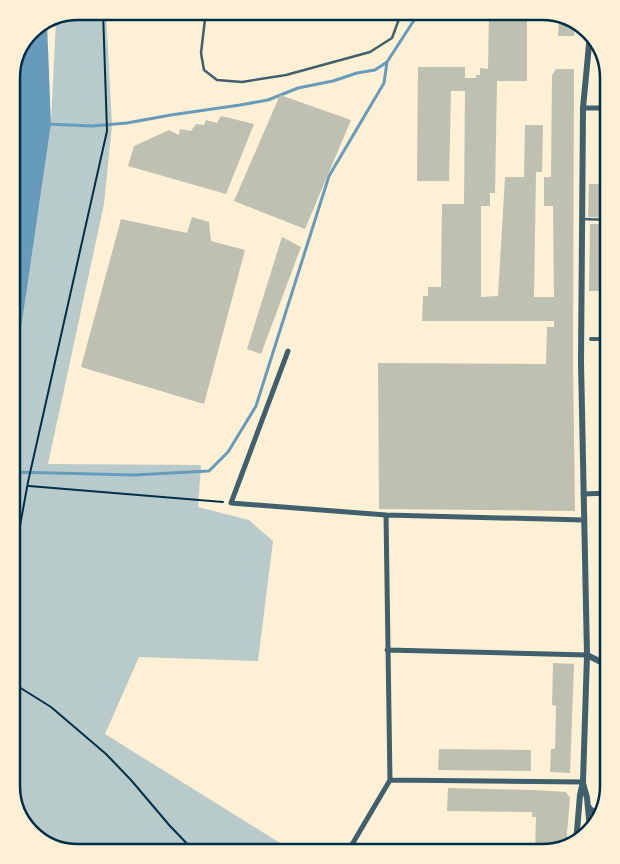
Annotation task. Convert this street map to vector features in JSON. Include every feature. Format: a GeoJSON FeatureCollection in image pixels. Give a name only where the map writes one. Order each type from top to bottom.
{"type":"FeatureCollection","features":[{"type":"Feature","properties":{"kind":"street"},"geometry":{"type":"LineString","coordinates":[[577,832],[583,782],[586,655],[581,362],[583,108],[589,45]]}},
{"type":"Feature","properties":{"kind":"street"},"geometry":{"type":"LineString","coordinates":[[583,108],[600,108]]}},
{"type":"Feature","properties":{"kind":"street"},"geometry":{"type":"LineString","coordinates":[[591,339],[600,339]]}},
{"type":"Feature","properties":{"kind":"street"},"geometry":{"type":"LineString","coordinates":[[288,351],[230,502],[386,515],[584,520]]}},
{"type":"Feature","properties":{"kind":"street"},"geometry":{"type":"LineString","coordinates":[[583,494],[600,493]]}},
{"type":"Feature","properties":{"kind":"street"},"geometry":{"type":"LineString","coordinates":[[352,844],[390,780],[386,515]]}},
{"type":"Feature","properties":{"kind":"street"},"geometry":{"type":"LineString","coordinates":[[387,650],[586,655],[600,662]]}},
{"type":"Feature","properties":{"kind":"street"},"geometry":{"type":"LineString","coordinates":[[390,780],[583,782]]}},
{"type":"Feature","properties":{"kind":"street"},"geometry":{"type":"LineString","coordinates":[[583,782],[589,819]]}},
{"type":"Feature","properties":{"kind":"street"},"geometry":{"type":"LineString","coordinates":[[588,806],[594,811]]}},
{"type":"Feature","properties":{"kind":"lane"},"geometry":{"type":"LineString","coordinates":[[205,20],[201,53],[204,70],[217,80],[242,82],[286,75],[370,52],[392,38],[399,20]]}},
{"type":"Feature","properties":{"kind":"lane"},"geometry":{"type":"LineString","coordinates":[[582,219],[600,220]]}},
{"type":"Feature","properties":{"kind":"path"},"geometry":{"type":"LineString","coordinates":[[20,528],[107,131],[103,20]]}},
{"type":"Feature","properties":{"kind":"path"},"geometry":{"type":"LineString","coordinates":[[28,486],[230,502]]}},
{"type":"Feature","properties":{"kind":"path"},"geometry":{"type":"LineString","coordinates":[[20,688],[51,707],[106,754],[187,844]]}},
{"type":"Feature","properties":{"kind":"shaded area"},"geometry":{"type":"Polygon","coordinates":[[[78,20],[106,20],[112,125],[104,204],[48,464],[201,465],[198,507],[249,520],[273,541],[258,661],[139,657],[105,734],[282,844],[74,844],[59,841],[40,830],[24,808],[20,794],[20,336],[51,124],[56,24],[78,20]]]}},
{"type":"Feature","properties":{"kind":"water"},"geometry":{"type":"Polygon","coordinates":[[[47,29],[51,124],[20,336],[20,74],[24,56],[30,46],[37,37],[47,29]]]}},
{"type":"Feature","properties":{"kind":"building"},"geometry":{"type":"Polygon","coordinates":[[[489,20],[527,20],[527,81],[497,81],[495,193],[490,193],[490,206],[481,206],[481,297],[498,296],[505,177],[524,177],[525,125],[543,125],[542,172],[536,172],[534,297],[554,297],[553,206],[544,206],[544,177],[551,177],[552,75],[556,69],[574,69],[573,364],[575,511],[379,509],[378,363],[546,364],[547,327],[554,327],[554,321],[422,321],[423,296],[428,296],[428,287],[441,287],[442,204],[464,204],[465,91],[451,91],[449,181],[417,181],[418,67],[465,67],[465,78],[476,78],[476,75],[480,75],[480,68],[488,69],[489,20]]]}},
{"type":"Feature","properties":{"kind":"building"},"geometry":{"type":"Polygon","coordinates":[[[559,22],[574,30],[574,36],[558,36],[559,22]]]}},
{"type":"Feature","properties":{"kind":"building"},"geometry":{"type":"Polygon","coordinates":[[[280,95],[351,120],[305,229],[234,201],[280,95]]]}},
{"type":"Feature","properties":{"kind":"building"},"geometry":{"type":"Polygon","coordinates":[[[221,116],[254,124],[226,194],[128,166],[134,146],[169,130],[179,135],[180,129],[191,131],[196,124],[204,125],[206,120],[217,123],[221,116]]]}},
{"type":"Feature","properties":{"kind":"building"},"geometry":{"type":"Polygon","coordinates":[[[589,184],[600,184],[600,218],[588,217],[589,184]]]}},
{"type":"Feature","properties":{"kind":"building"},"geometry":{"type":"Polygon","coordinates":[[[192,217],[209,222],[211,241],[245,250],[204,404],[81,367],[121,219],[187,233],[192,217]]]}},
{"type":"Feature","properties":{"kind":"building"},"geometry":{"type":"Polygon","coordinates":[[[590,224],[600,224],[600,291],[589,291],[590,224]]]}},
{"type":"Feature","properties":{"kind":"building"},"geometry":{"type":"Polygon","coordinates":[[[282,237],[301,247],[261,354],[247,349],[282,237]]]}},
{"type":"Feature","properties":{"kind":"building"},"geometry":{"type":"Polygon","coordinates":[[[553,663],[574,664],[570,773],[550,772],[551,749],[555,749],[556,706],[552,705],[553,663]]]}},
{"type":"Feature","properties":{"kind":"building"},"geometry":{"type":"Polygon","coordinates":[[[439,749],[531,750],[531,771],[438,770],[439,749]]]}},
{"type":"Feature","properties":{"kind":"building"},"geometry":{"type":"Polygon","coordinates":[[[448,788],[566,792],[570,798],[567,838],[550,844],[535,844],[536,817],[532,817],[532,812],[447,811],[448,788]]]}},
{"type":"Feature","properties":{"kind":"waterway"},"geometry":{"type":"LineString","coordinates":[[47,124],[92,126],[127,123],[240,105],[268,100],[298,88],[375,70],[387,62],[414,20]]}},
{"type":"Feature","properties":{"kind":"waterway"},"geometry":{"type":"LineString","coordinates":[[20,472],[134,475],[209,471],[228,452],[256,406],[329,176],[384,83],[387,62]]}}]}
